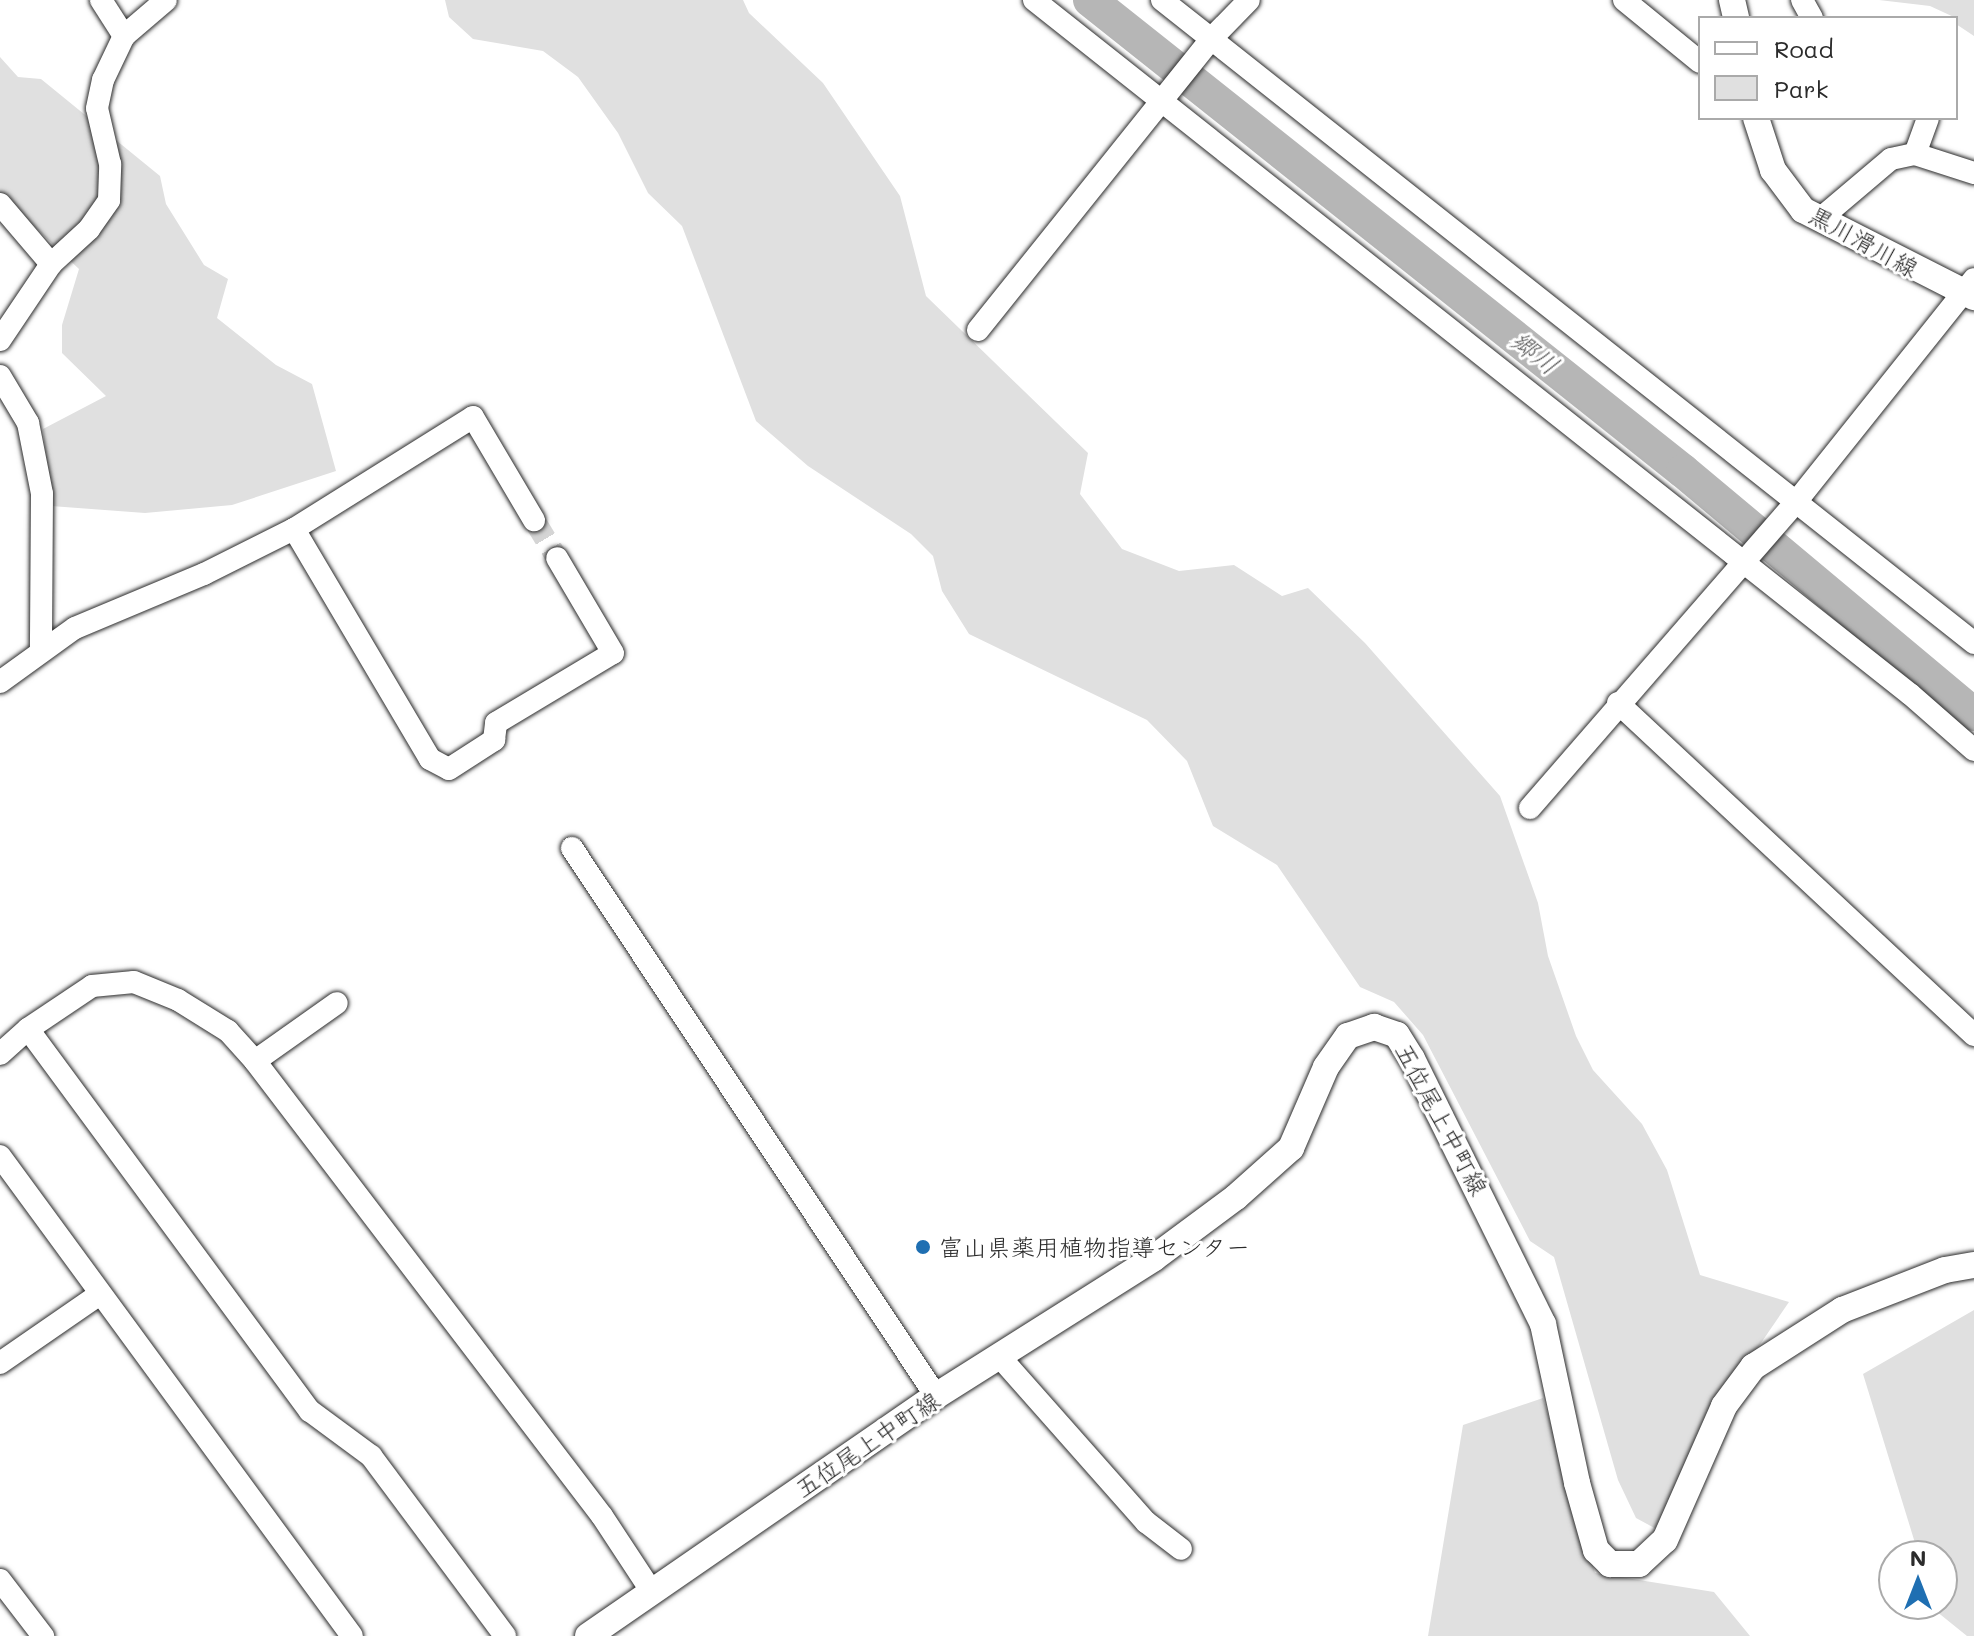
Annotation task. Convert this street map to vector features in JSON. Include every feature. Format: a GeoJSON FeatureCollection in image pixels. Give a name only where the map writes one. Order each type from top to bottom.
{"type":"FeatureCollection","features":[{"type":"Feature","properties":{"kind":"main road","name":"黒川滑川線"},"geometry":{"type":"LineString","coordinates":[[1757,120],[1773,170],[1803,210],[1971,290]]}},
{"type":"Feature","properties":{"kind":"main road","name":"五位尾上中町線"},"geometry":{"type":"LineString","coordinates":[[588,1636],[936,1396],[1154,1258],[1236,1197],[1291,1148],[1326,1067],[1348,1036],[1374,1027],[1397,1035],[1412,1059],[1543,1324],[1596,1550],[1610,1564],[1639,1564],[1665,1540],[1724,1406],[1753,1367],[1842,1310],[1945,1270],[1974,1265]]}},
{"type":"Feature","properties":{"kind":"street"},"geometry":{"type":"LineString","coordinates":[[101,0],[124,36]]}},
{"type":"Feature","properties":{"kind":"street"},"geometry":{"type":"LineString","coordinates":[[0,340],[51,264],[89,229],[109,200],[110,164],[97,108],[112,53],[124,36],[166,0]]}},
{"type":"Feature","properties":{"kind":"street"},"geometry":{"type":"LineString","coordinates":[[1034,0],[1160,103],[1743,562],[1974,750]]}},
{"type":"Feature","properties":{"kind":"street"},"geometry":{"type":"LineString","coordinates":[[1162,0],[1974,643]]}},
{"type":"Feature","properties":{"kind":"street"},"geometry":{"type":"LineString","coordinates":[[978,330],[1211,39],[1249,0]]}},
{"type":"Feature","properties":{"kind":"street"},"geometry":{"type":"LineString","coordinates":[[1624,0],[1698,60]]}},
{"type":"Feature","properties":{"kind":"street"},"geometry":{"type":"LineString","coordinates":[[1915,154],[1927,120]]}},
{"type":"Feature","properties":{"kind":"street"},"geometry":{"type":"LineString","coordinates":[[1820,219],[1870,173],[1891,159],[1915,154],[1974,173]]}},
{"type":"Feature","properties":{"kind":"street"},"geometry":{"type":"LineString","coordinates":[[0,204],[51,264]]}},
{"type":"Feature","properties":{"kind":"street"},"geometry":{"type":"LineString","coordinates":[[1530,808],[1618,703],[1796,502],[1971,290]]}},
{"type":"Feature","properties":{"kind":"street"},"geometry":{"type":"LineString","coordinates":[[0,376],[28,423],[42,494],[41,651]]}},
{"type":"Feature","properties":{"kind":"street"},"geometry":{"type":"LineString","coordinates":[[0,682],[75,628],[204,574],[294,529],[473,417],[534,520]]}},
{"type":"Feature","properties":{"kind":"street"},"geometry":{"type":"LineString","coordinates":[[294,529],[430,759],[449,769],[494,740],[496,723],[613,653],[557,558]]}},
{"type":"Feature","properties":{"kind":"street"},"geometry":{"type":"LineString","coordinates":[[1618,703],[1974,1035]]}},
{"type":"Feature","properties":{"kind":"street"},"geometry":{"type":"LineString","coordinates":[[572,848],[936,1396]]}},
{"type":"Feature","properties":{"kind":"street"},"geometry":{"type":"LineString","coordinates":[[0,1054],[28,1029],[92,986],[134,982],[178,1000],[228,1031],[255,1061],[602,1516],[652,1592]]}},
{"type":"Feature","properties":{"kind":"street"},"geometry":{"type":"LineString","coordinates":[[255,1061],[337,1003]]}},
{"type":"Feature","properties":{"kind":"street"},"geometry":{"type":"LineString","coordinates":[[28,1029],[310,1411],[371,1456],[505,1636]]}},
{"type":"Feature","properties":{"kind":"street"},"geometry":{"type":"LineString","coordinates":[[0,1156],[352,1636]]}},
{"type":"Feature","properties":{"kind":"street"},"geometry":{"type":"LineString","coordinates":[[0,1363],[100,1294]]}},
{"type":"Feature","properties":{"kind":"street"},"geometry":{"type":"LineString","coordinates":[[999,1356],[1146,1522],[1181,1549]]}},
{"type":"Feature","properties":{"kind":"street"},"geometry":{"type":"LineString","coordinates":[[0,1580],[43,1636]]}},
{"type":"Feature","properties":{"kind":"green space"},"geometry":{"type":"Polygon","coordinates":[[[445,0],[743,0],[749,13],[823,83],[900,196],[926,296],[1088,453],[1080,494],[1122,549],[1179,571],[1234,565],[1282,596],[1308,588],[1365,643],[1500,796],[1538,903],[1548,956],[1576,1036],[1593,1070],[1642,1124],[1667,1170],[1700,1275],[1789,1302],[1724,1397],[1660,1531],[1636,1518],[1618,1480],[1554,1257],[1530,1241],[1423,1035],[1394,1002],[1360,987],[1277,865],[1213,826],[1187,761],[1147,720],[969,634],[942,591],[933,556],[911,534],[808,466],[756,421],[682,226],[648,193],[618,133],[578,77],[543,51],[473,39],[449,17],[445,0]]]}},
{"type":"Feature","properties":{"kind":"green space"},"geometry":{"type":"Polygon","coordinates":[[[1879,0],[1974,0],[1974,36],[1958,25],[1958,16],[1930,6],[1879,0]]]}},
{"type":"Feature","properties":{"kind":"green space"},"geometry":{"type":"Polygon","coordinates":[[[0,57],[18,77],[41,79],[160,176],[166,204],[204,265],[228,279],[217,318],[276,365],[312,384],[336,471],[232,505],[145,513],[51,506],[43,429],[106,396],[62,353],[62,325],[79,269],[0,194],[0,57]]]}},
{"type":"Feature","properties":{"kind":"green space"},"geometry":{"type":"Polygon","coordinates":[[[1974,1310],[1974,1636],[1967,1636],[1947,1620],[1958,1620],[1958,1540],[1914,1540],[1863,1374],[1974,1310]]]}},
{"type":"Feature","properties":{"kind":"green space"},"geometry":{"type":"Polygon","coordinates":[[[1543,1398],[1595,1573],[1714,1592],[1750,1636],[1428,1636],[1463,1425],[1543,1398]]]}},
{"type":"Feature","properties":{"kind":"waterway","name":"郷川"},"geometry":{"type":"LineString","coordinates":[[1090,0],[1683,471],[1974,714]]}},
{"type":"Feature","properties":{"kind":"tunnel"},"geometry":{"type":"LineString","coordinates":[[534,520],[557,558]]}},
{"type":"Feature","properties":{"kind":"place","name":"富山県薬用植物指導センター"},"geometry":{"type":"Point","coordinates":[923,1247]}}]}
